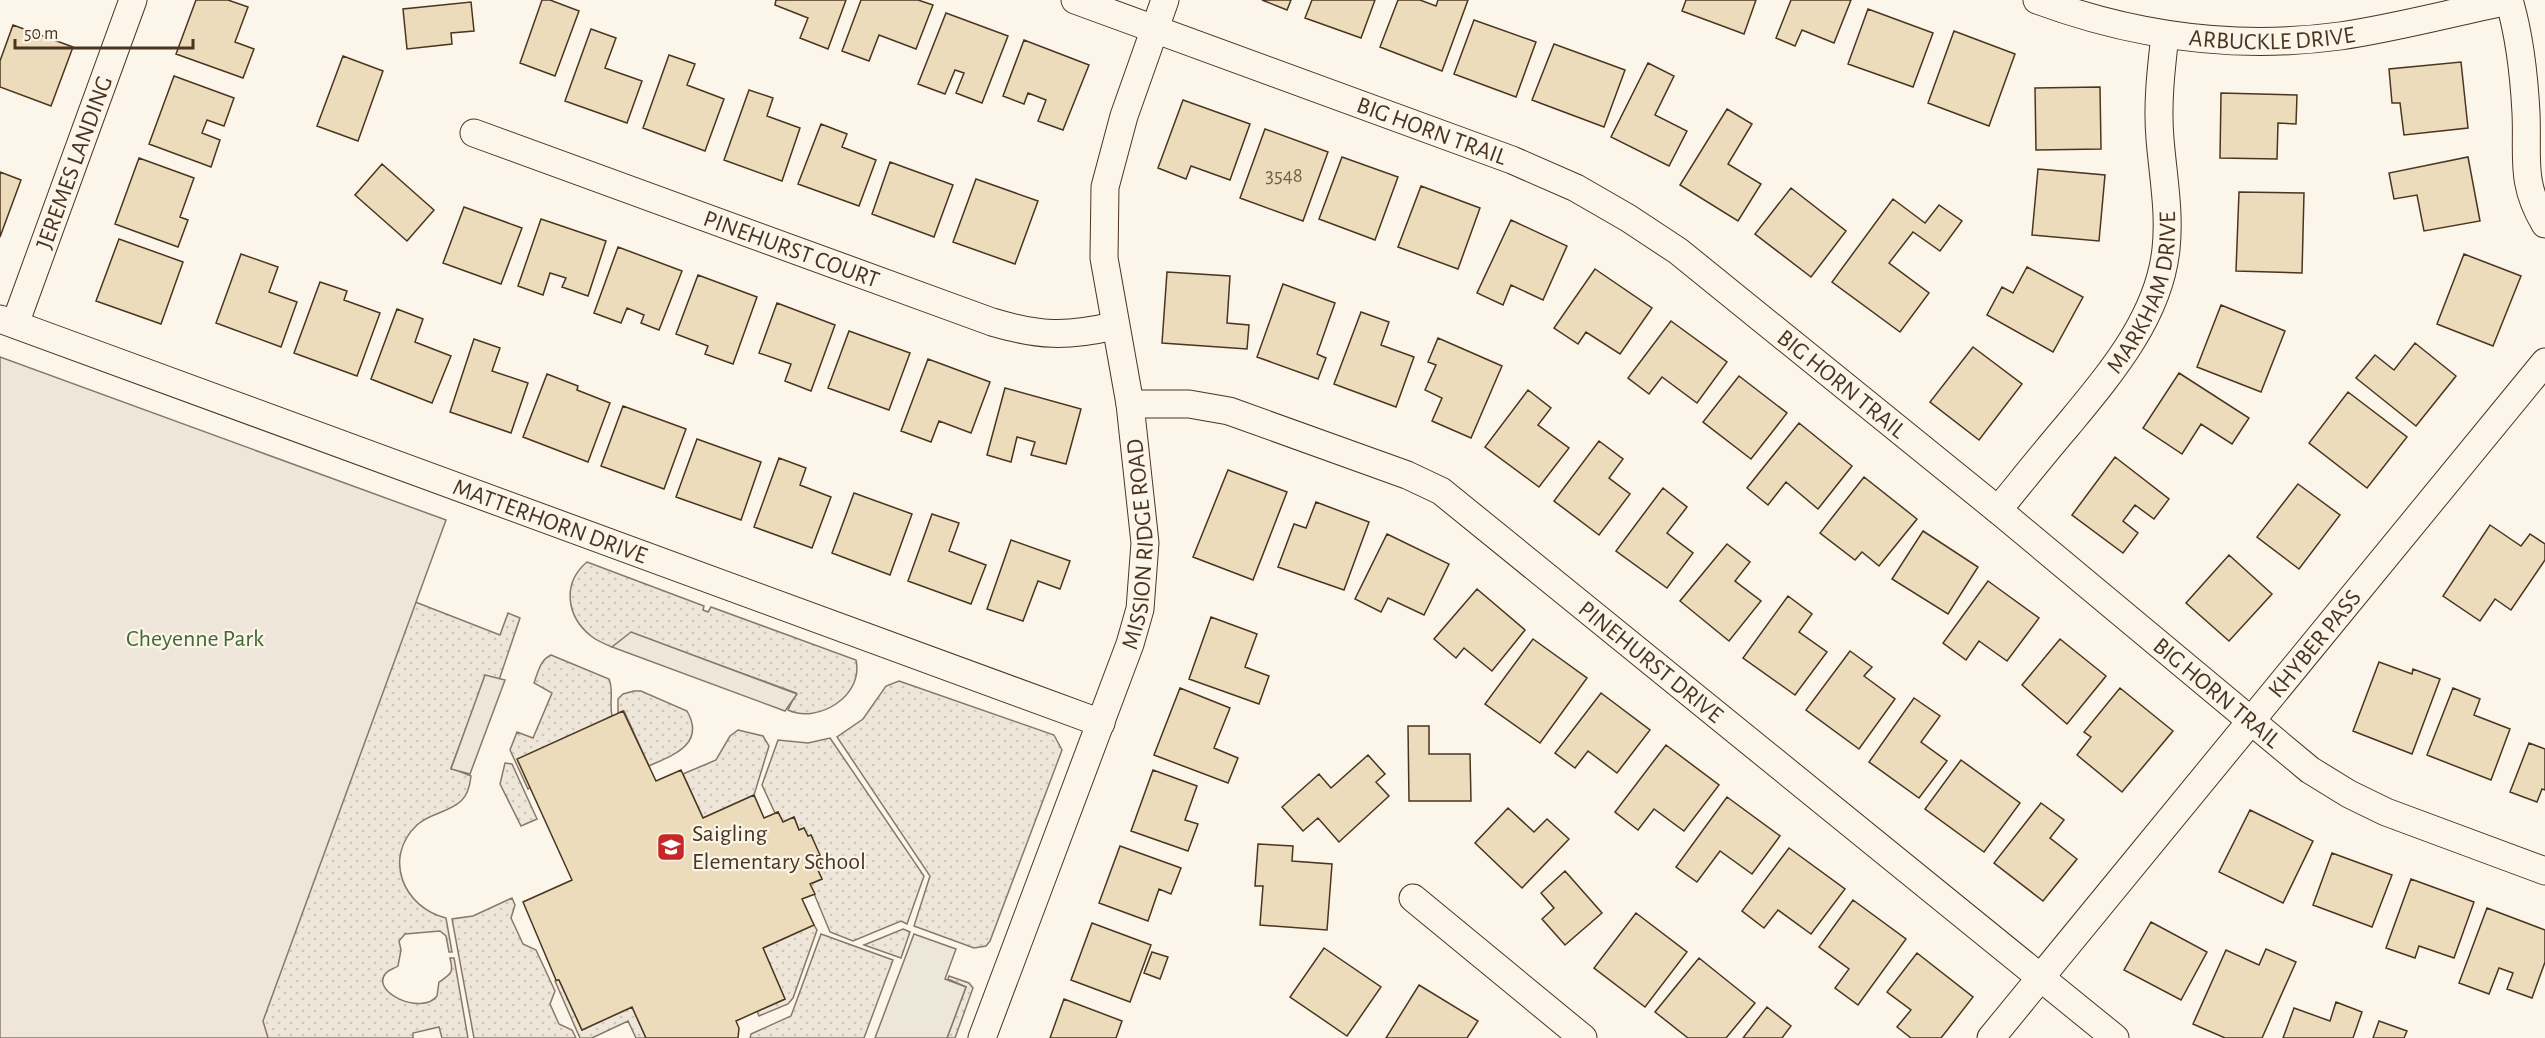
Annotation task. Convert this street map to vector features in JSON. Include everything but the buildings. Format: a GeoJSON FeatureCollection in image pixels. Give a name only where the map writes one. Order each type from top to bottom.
{"type":"FeatureCollection","features":[{"type":"Feature","properties":{"kind":"street","name":"BIG HORN TRAIL"},"geometry":{"type":"LineString","coordinates":[[1075,0],[1512,160],[1576,188],[1628,218],[1678,251],[1998,510],[2310,770],[2349,795],[2386,812],[2545,871]]}},
{"type":"Feature","properties":{"kind":"street","name":"MISSION RIDGE ROAD"},"geometry":{"type":"LineString","coordinates":[[982,1038],[1101,723],[1130,644],[1140,609],[1144,581],[1145,543],[1130,404],[1114,326],[1104,258],[1105,187],[1124,116],[1166,0]]}},
{"type":"Feature","properties":{"kind":"street","name":"ARBUCKLE DRIVE"},"geometry":{"type":"LineString","coordinates":[[2037,0],[2121,27],[2164,35],[2234,41],[2288,41],[2342,35],[2509,1]]}},
{"type":"Feature","properties":{"kind":"street"},"geometry":{"type":"LineString","coordinates":[[2509,1],[2521,47],[2526,115],[2525,162],[2533,203],[2545,224]]}},
{"type":"Feature","properties":{"kind":"street","name":"JEREMES LANDING"},"geometry":{"type":"LineString","coordinates":[[8,321],[126,2]]}},
{"type":"Feature","properties":{"kind":"street","name":"MARKHAM DRIVE"},"geometry":{"type":"LineString","coordinates":[[1998,510],[2111,372],[2135,336],[2157,288],[2166,250],[2168,204],[2160,139],[2159,89],[2164,35]]}},
{"type":"Feature","properties":{"kind":"street","name":"PINEHURST COURT"},"geometry":{"type":"LineString","coordinates":[[474,133],[992,322],[1023,331],[1055,335],[1114,326]]}},
{"type":"Feature","properties":{"kind":"street","name":"MATTERHORN DRIVE"},"geometry":{"type":"LineString","coordinates":[[8,321],[1101,723]]}},
{"type":"Feature","properties":{"kind":"street","name":"KHYBER PASS"},"geometry":{"type":"LineString","coordinates":[[1991,1038],[2545,362]]}},
{"type":"Feature","properties":{"kind":"street","name":"PINEHURST DRIVE"},"geometry":{"type":"LineString","coordinates":[[1130,404],[1189,404],[1230,411],[1407,475],[1441,491],[2115,1038]]}},
{"type":"Feature","properties":{"kind":"street"},"geometry":{"type":"LineString","coordinates":[[1413,898],[1583,1038]]}},
{"type":"Feature","properties":{"kind":"green space","name":"Cheyenne Park"},"geometry":{"type":"Polygon","coordinates":[[[0,357],[446,520],[263,1021],[268,1038],[0,1038],[0,357]]]}},
{"type":"Feature","properties":{"kind":"green space"},"geometry":{"type":"Polygon","coordinates":[[[587,562],[704,606],[703,610],[708,612],[711,607],[856,660],[857,673],[853,685],[836,704],[825,710],[800,713],[788,710],[796,693],[631,633],[612,647],[604,644],[593,638],[583,628],[572,609],[571,589],[579,570],[587,562]]]}},
{"type":"Feature","properties":{"kind":"green space"},"geometry":{"type":"Polygon","coordinates":[[[405,598],[500,635],[508,613],[520,618],[499,680],[486,676],[451,768],[471,776],[467,793],[456,805],[417,825],[406,838],[401,852],[400,866],[409,893],[419,904],[446,918],[452,952],[449,952],[446,936],[440,931],[405,934],[399,941],[401,950],[398,966],[387,972],[383,980],[391,994],[400,999],[420,1004],[430,1002],[437,996],[439,982],[451,973],[450,958],[454,958],[468,1038],[442,1038],[439,1027],[413,1033],[413,1038],[243,1038],[405,598]]]}},
{"type":"Feature","properties":{"kind":"green space"},"geometry":{"type":"Polygon","coordinates":[[[551,655],[609,679],[612,716],[528,789],[510,750],[517,732],[533,738],[552,693],[534,683],[542,663],[551,655]]]}},
{"type":"Feature","properties":{"kind":"green space"},"geometry":{"type":"Polygon","coordinates":[[[899,681],[1054,735],[1062,750],[990,941],[986,946],[974,948],[914,926],[930,876],[837,737],[863,719],[886,686],[899,681]]]}},
{"type":"Feature","properties":{"kind":"green space"},"geometry":{"type":"Polygon","coordinates":[[[641,691],[687,711],[692,722],[690,740],[684,747],[649,766],[624,711],[618,713],[618,699],[623,694],[641,691]]]}},
{"type":"Feature","properties":{"kind":"green space"},"geometry":{"type":"Polygon","coordinates":[[[738,730],[763,736],[769,746],[754,795],[703,818],[683,774],[716,760],[730,736],[738,730]]]}},
{"type":"Feature","properties":{"kind":"green space"},"geometry":{"type":"Polygon","coordinates":[[[830,738],[924,876],[907,924],[901,921],[853,941],[830,932],[810,884],[822,879],[816,866],[820,864],[804,828],[799,830],[794,817],[783,822],[778,812],[775,813],[762,785],[778,740],[808,743],[830,738]]]}},
{"type":"Feature","properties":{"kind":"green space"},"geometry":{"type":"Polygon","coordinates":[[[505,763],[512,764],[537,819],[521,826],[500,784],[505,763]]]}},
{"type":"Feature","properties":{"kind":"green space"},"geometry":{"type":"Polygon","coordinates":[[[512,898],[515,905],[511,918],[523,944],[536,950],[555,991],[550,1004],[559,1024],[572,1030],[576,1038],[474,1038],[452,919],[473,916],[512,898]]]}},
{"type":"Feature","properties":{"kind":"green space"},"geometry":{"type":"Polygon","coordinates":[[[814,925],[817,930],[793,998],[788,1004],[759,1016],[757,1011],[785,999],[763,948],[814,925]]]}},
{"type":"Feature","properties":{"kind":"green space"},"geometry":{"type":"Polygon","coordinates":[[[903,929],[910,932],[901,958],[864,945],[903,929]]]}},
{"type":"Feature","properties":{"kind":"green space"},"geometry":{"type":"Polygon","coordinates":[[[821,934],[893,960],[864,1038],[750,1038],[751,1034],[791,1016],[821,934]]]}},
{"type":"Feature","properties":{"kind":"green space"},"geometry":{"type":"Polygon","coordinates":[[[949,976],[969,983],[973,988],[955,1038],[947,1038],[966,987],[948,979],[949,976]]]}},
{"type":"Feature","properties":{"kind":"green space"},"geometry":{"type":"Polygon","coordinates":[[[559,980],[582,1030],[632,1007],[646,1038],[636,1038],[628,1021],[592,1038],[580,1038],[555,981],[559,980]]]}},
{"type":"Feature","properties":{"kind":"shaded area"},"geometry":{"type":"Polygon","coordinates":[[[631,632],[797,694],[785,711],[612,647],[631,632]]]}},
{"type":"Feature","properties":{"kind":"shaded area"},"geometry":{"type":"Polygon","coordinates":[[[485,675],[505,680],[470,774],[451,769],[485,675]]]}},
{"type":"Feature","properties":{"kind":"shaded area"},"geometry":{"type":"Polygon","coordinates":[[[914,934],[956,949],[945,979],[966,987],[947,1038],[875,1038],[914,934]]]}},
{"type":"Feature","properties":{"kind":"place","name":"Saigling Elementary School"},"geometry":{"type":"Point","coordinates":[671,847]}}]}
